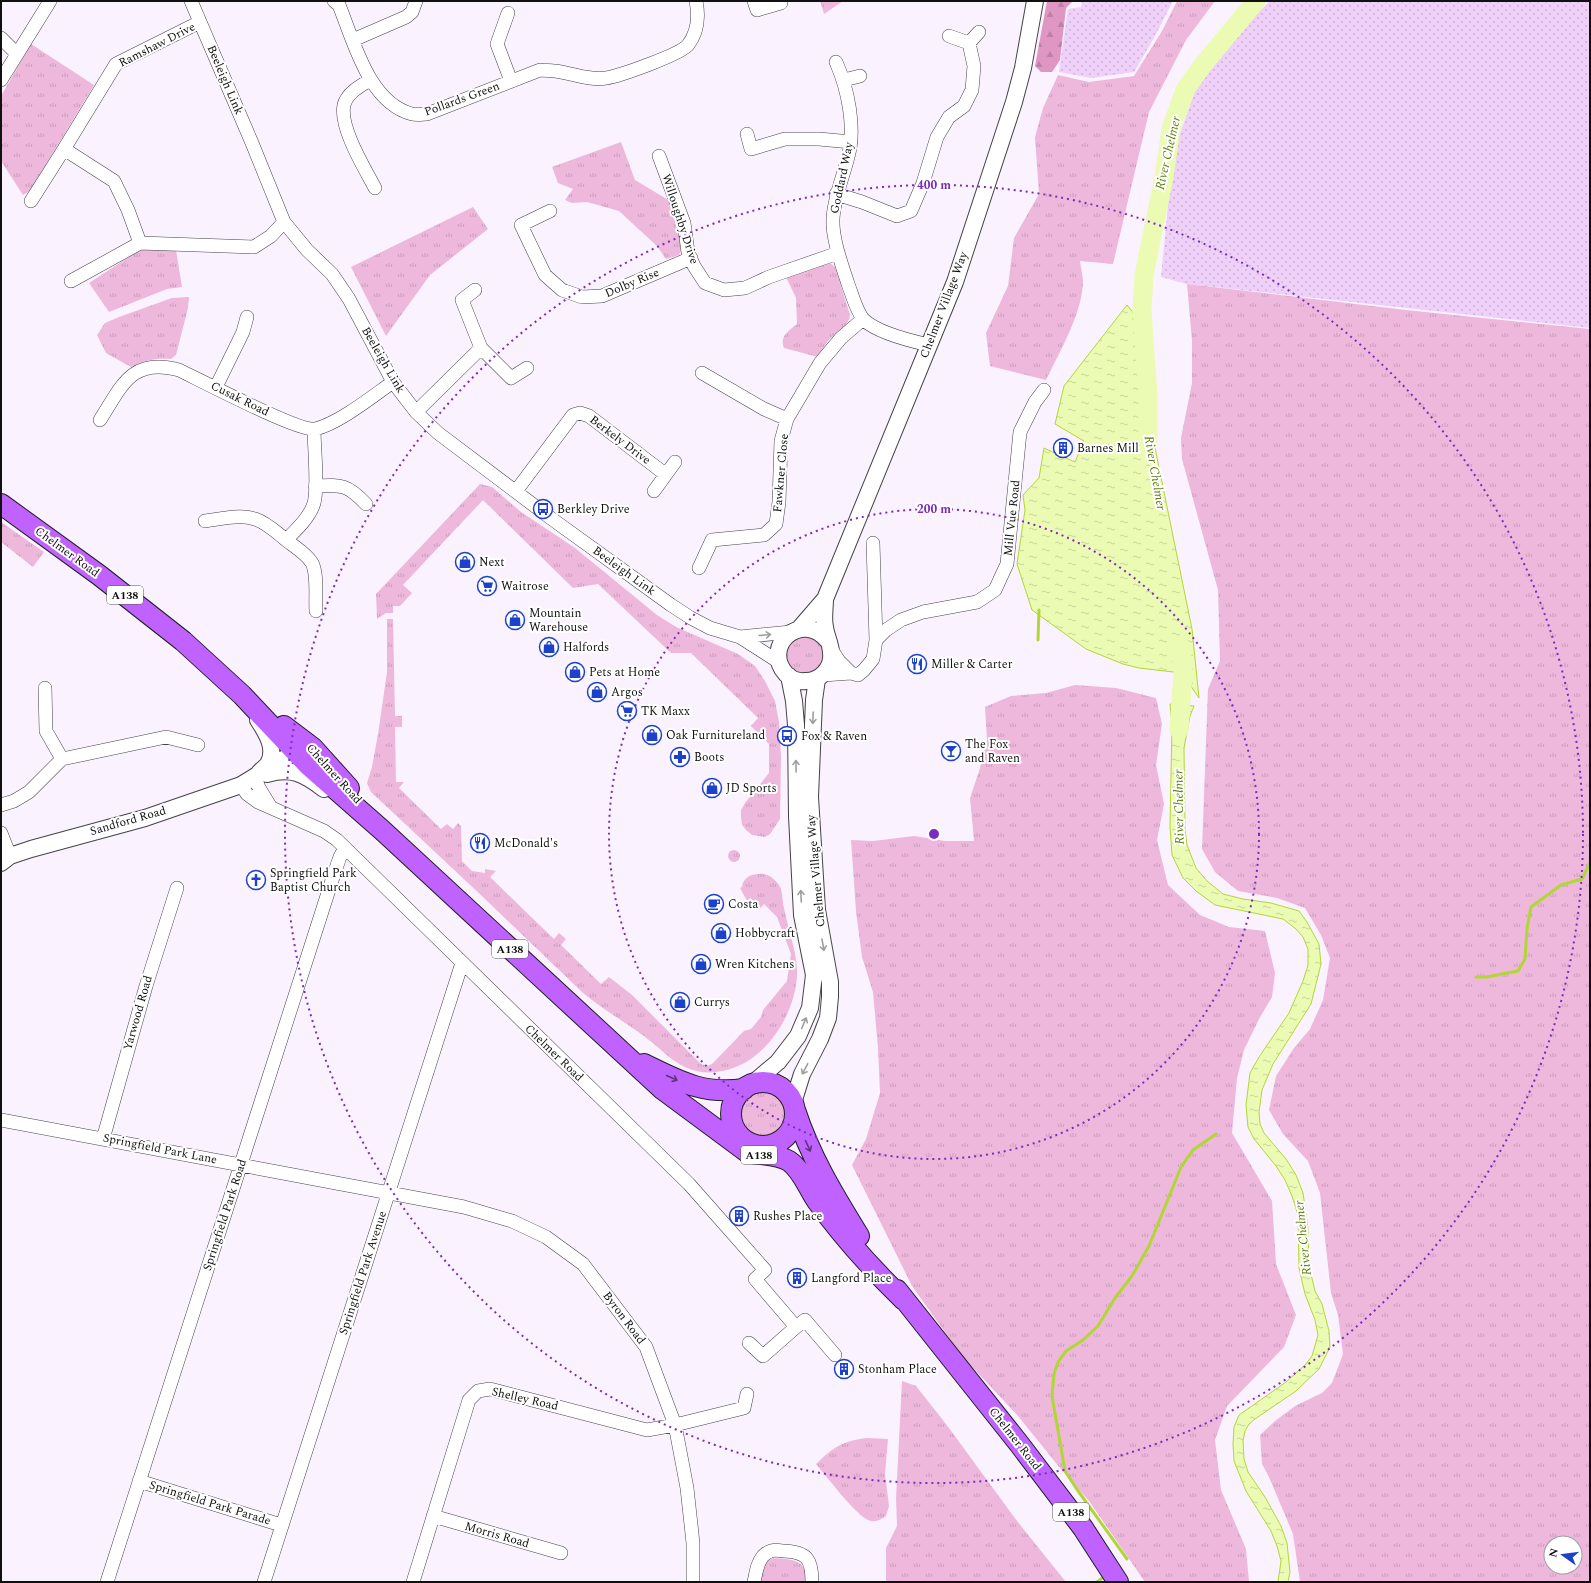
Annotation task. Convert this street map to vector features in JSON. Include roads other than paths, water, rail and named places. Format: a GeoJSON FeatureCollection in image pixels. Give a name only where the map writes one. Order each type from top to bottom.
{"type":"FeatureCollection","features":[{"type":"Feature","properties":{"kind":"main road","name":"Chelmer Road"},"geometry":{"type":"LineString","coordinates":[[1,504],[99,575],[183,641],[242,695],[294,746],[341,779],[389,837],[662,1089],[747,1152],[774,1156],[788,1161],[799,1172],[817,1201],[868,1265],[904,1300]]}},
{"type":"Feature","properties":{"kind":"main road","name":"Chelmer Road"},"geometry":{"type":"LineString","coordinates":[[625,1054],[672,1078],[693,1086],[711,1090],[729,1091],[748,1087]]}},
{"type":"Feature","properties":{"kind":"main road","name":"A138"},"geometry":{"type":"LineString","coordinates":[[761,1082],[771,1083],[787,1093],[794,1106],[793,1126],[789,1133],[776,1144],[760,1146],[744,1140],[737,1133],[731,1115],[733,1105],[737,1096],[748,1087],[761,1082]]}},
{"type":"Feature","properties":{"kind":"main road","name":"Chelmer Road"},"geometry":{"type":"LineString","coordinates":[[662,1089],[710,1114],[744,1140]]}},
{"type":"Feature","properties":{"kind":"main road","name":"Chelmer Road"},"geometry":{"type":"LineString","coordinates":[[794,1106],[804,1138],[830,1190],[860,1238],[904,1300],[1020,1445],[1083,1528],[1118,1582]]}},
{"type":"Feature","properties":{"kind":"main road","name":"Chelmer Road"},"geometry":{"type":"LineString","coordinates":[[768,1146],[779,1147],[791,1152],[805,1166],[841,1231]]}},
{"type":"Feature","properties":{"kind":"street"},"geometry":{"type":"LineString","coordinates":[[1,80],[50,1]]}},
{"type":"Feature","properties":{"kind":"street","name":"Beeleigh Link"},"geometry":{"type":"LineString","coordinates":[[191,1],[284,222],[308,250],[332,274],[349,299],[393,382],[416,412],[438,433],[671,605],[710,628],[740,637],[779,662]]}},
{"type":"Feature","properties":{"kind":"street","name":"Pollards Green"},"geometry":{"type":"LineString","coordinates":[[334,1],[339,5],[370,80],[379,93],[393,106],[413,114],[427,114],[540,70],[606,79],[638,69],[662,59],[688,45],[696,28],[699,15],[696,1]]}},
{"type":"Feature","properties":{"kind":"street"},"geometry":{"type":"LineString","coordinates":[[353,40],[406,17],[412,12],[416,1]]}},
{"type":"Feature","properties":{"kind":"street"},"geometry":{"type":"LineString","coordinates":[[754,1],[757,10],[781,3]]}},
{"type":"Feature","properties":{"kind":"street","name":"Chelmer Village Way"},"geometry":{"type":"LineString","coordinates":[[794,1106],[802,1074],[820,1039],[828,1018],[830,997],[830,982],[817,910],[810,797],[814,700],[820,677],[831,662],[829,644],[824,624],[825,599],[955,282],[1014,102],[1023,68],[1035,1]]}},
{"type":"Feature","properties":{"kind":"street","name":"Pollards Green"},"geometry":{"type":"LineString","coordinates":[[508,13],[497,44],[511,81]]}},
{"type":"Feature","properties":{"kind":"street","name":"Ramshaw Drive"},"geometry":{"type":"LineString","coordinates":[[31,201],[116,64],[200,22]]}},
{"type":"Feature","properties":{"kind":"street"},"geometry":{"type":"LineString","coordinates":[[969,43],[979,32]]}},
{"type":"Feature","properties":{"kind":"street"},"geometry":{"type":"LineString","coordinates":[[949,36],[969,43]]}},
{"type":"Feature","properties":{"kind":"street"},"geometry":{"type":"LineString","coordinates":[[1,38],[17,54]]}},
{"type":"Feature","properties":{"kind":"street"},"geometry":{"type":"LineString","coordinates":[[836,194],[862,202],[897,216],[911,211],[923,183],[937,137],[949,117],[964,106],[972,90],[974,66],[969,43]]}},
{"type":"Feature","properties":{"kind":"street","name":"Goddard Way"},"geometry":{"type":"LineString","coordinates":[[836,62],[844,80],[851,117],[851,142],[849,156],[836,194],[833,221],[838,254],[854,301],[863,319]]}},
{"type":"Feature","properties":{"kind":"street"},"geometry":{"type":"LineString","coordinates":[[844,80],[860,76]]}},
{"type":"Feature","properties":{"kind":"street"},"geometry":{"type":"LineString","coordinates":[[370,80],[351,92],[344,105],[345,124],[356,154],[375,188]]}},
{"type":"Feature","properties":{"kind":"street"},"geometry":{"type":"LineString","coordinates":[[746,134],[751,149],[785,139],[819,139],[851,142]]}},
{"type":"Feature","properties":{"kind":"street"},"geometry":{"type":"LineString","coordinates":[[64,149],[114,181],[128,210],[140,242]]}},
{"type":"Feature","properties":{"kind":"street","name":"Willoughby Drive"},"geometry":{"type":"LineString","coordinates":[[660,156],[684,223],[690,258],[705,283],[724,290],[745,288],[769,277],[838,254]]}},
{"type":"Feature","properties":{"kind":"street","name":"Dolby Rise"},"geometry":{"type":"LineString","coordinates":[[550,211],[521,225],[545,275],[562,290],[582,298],[602,296],[690,258]]}},
{"type":"Feature","properties":{"kind":"street"},"geometry":{"type":"LineString","coordinates":[[72,281],[140,242],[254,247],[267,239],[284,222]]}},
{"type":"Feature","properties":{"kind":"street"},"geometry":{"type":"LineString","coordinates":[[474,290],[462,300],[481,348],[511,378],[526,368]]}},
{"type":"Feature","properties":{"kind":"street"},"geometry":{"type":"LineString","coordinates":[[216,387],[243,332],[247,317]]}},
{"type":"Feature","properties":{"kind":"street"},"geometry":{"type":"LineString","coordinates":[[863,319],[883,331],[929,345]]}},
{"type":"Feature","properties":{"kind":"street","name":"Fawkner Close"},"geometry":{"type":"LineString","coordinates":[[698,568],[712,540],[764,535],[776,524],[779,502],[781,441],[787,419],[820,363],[841,338],[863,319]]}},
{"type":"Feature","properties":{"kind":"street"},"geometry":{"type":"LineString","coordinates":[[416,412],[481,348]]}},
{"type":"Feature","properties":{"kind":"street","name":"Cusak Road"},"geometry":{"type":"LineString","coordinates":[[100,420],[123,384],[130,376],[146,368],[156,366],[173,368],[216,387],[289,423],[314,430]]}},
{"type":"Feature","properties":{"kind":"street","name":"Fawkner Close"},"geometry":{"type":"LineString","coordinates":[[702,373],[764,409],[787,419]]}},
{"type":"Feature","properties":{"kind":"street"},"geometry":{"type":"LineString","coordinates":[[286,540],[305,519],[314,505],[314,430],[333,423],[393,382]]}},
{"type":"Feature","properties":{"kind":"street","name":"Mill Vue Road"},"geometry":{"type":"LineString","coordinates":[[876,640],[886,630],[901,620],[923,612],[977,602],[995,590],[1007,564],[1020,432],[1035,402],[1044,390]]}},
{"type":"Feature","properties":{"kind":"street","name":"Berkely Drive"},"geometry":{"type":"LineString","coordinates":[[516,491],[573,415],[580,413],[589,416],[665,474]]}},
{"type":"Feature","properties":{"kind":"street"},"geometry":{"type":"LineString","coordinates":[[654,491],[665,474],[676,462]]}},
{"type":"Feature","properties":{"kind":"street"},"geometry":{"type":"LineString","coordinates":[[315,486],[344,486],[354,491],[366,504]]}},
{"type":"Feature","properties":{"kind":"street"},"geometry":{"type":"LineString","coordinates":[[205,521],[241,517],[254,518],[265,524],[286,540],[313,564],[316,611]]}},
{"type":"Feature","properties":{"kind":"street"},"geometry":{"type":"LineString","coordinates":[[789,676],[802,681],[851,673],[858,675],[873,659],[876,640],[873,543]]}},
{"type":"Feature","properties":{"kind":"street","name":"Chelmer Village Way"},"geometry":{"type":"LineString","coordinates":[[748,1087],[778,1062],[798,1036],[810,1008],[814,975],[802,915],[797,816],[796,725],[794,701],[789,676],[783,670],[779,662],[778,654],[780,645],[784,638],[795,631],[825,599]]}},
{"type":"Feature","properties":{"kind":"street"},"geometry":{"type":"LineString","coordinates":[[795,631],[807,628],[815,630],[822,635],[839,661],[851,673]]}},
{"type":"Feature","properties":{"kind":"street","name":"Beeleigh Link"},"geometry":{"type":"LineString","coordinates":[[740,637],[795,631]]}},
{"type":"Feature","properties":{"kind":"street"},"geometry":{"type":"LineString","coordinates":[[45,688],[46,731],[62,759]]}},
{"type":"Feature","properties":{"kind":"street","name":"Sandford Road"},"geometry":{"type":"LineString","coordinates":[[242,695],[268,736],[270,748],[268,764],[248,781]]}},
{"type":"Feature","properties":{"kind":"street"},"geometry":{"type":"LineString","coordinates":[[1,805],[14,801],[29,792],[62,759],[166,737],[198,745]]}},
{"type":"Feature","properties":{"kind":"street"},"geometry":{"type":"LineString","coordinates":[[278,771],[294,746]]}},
{"type":"Feature","properties":{"kind":"street","name":"Sandford Road"},"geometry":{"type":"LineString","coordinates":[[248,781],[294,746]]}},
{"type":"Feature","properties":{"kind":"street","name":"Sandford Road"},"geometry":{"type":"LineString","coordinates":[[5,860],[31,848],[145,818],[248,781],[278,771],[288,770],[296,772],[315,782],[389,837]]}},
{"type":"Feature","properties":{"kind":"street","name":"Chelmer Road"},"geometry":{"type":"LineString","coordinates":[[248,781],[259,788],[270,806],[324,831],[337,840],[689,1184],[765,1270],[755,1279],[796,1327]]}},
{"type":"Feature","properties":{"kind":"street"},"geometry":{"type":"LineString","coordinates":[[1,832],[5,860]]}},
{"type":"Feature","properties":{"kind":"street","name":"Springfield Park Road"},"geometry":{"type":"LineString","coordinates":[[107,1582],[334,874],[345,848]]}},
{"type":"Feature","properties":{"kind":"street","name":"Yarwood Road"},"geometry":{"type":"LineString","coordinates":[[103,1139],[146,986],[177,888]]}},
{"type":"Feature","properties":{"kind":"street","name":"Springfield Park Avenue"},"geometry":{"type":"LineString","coordinates":[[264,1582],[462,963]]}},
{"type":"Feature","properties":{"kind":"street","name":"Springfield Park Lane"},"geometry":{"type":"LineString","coordinates":[[1,1120],[389,1193]]}},
{"type":"Feature","properties":{"kind":"street","name":"Byron Road"},"geometry":{"type":"LineString","coordinates":[[389,1193],[464,1207],[512,1221],[546,1237],[583,1264],[646,1347],[675,1425],[688,1494],[693,1543],[693,1582]]}},
{"type":"Feature","properties":{"kind":"street"},"geometry":{"type":"LineString","coordinates":[[749,1343],[763,1356],[805,1320],[835,1355]]}},
{"type":"Feature","properties":{"kind":"street","name":"Shelley Road"},"geometry":{"type":"LineString","coordinates":[[413,1582],[469,1400],[478,1391],[490,1388],[647,1430],[675,1425],[744,1408],[747,1394]]}},
{"type":"Feature","properties":{"kind":"street","name":"Springfield Park Parade"},"geometry":{"type":"LineString","coordinates":[[139,1481],[281,1525]]}},
{"type":"Feature","properties":{"kind":"street","name":"Morris Road"},"geometry":{"type":"LineString","coordinates":[[433,1516],[561,1553]]}},
{"type":"Feature","properties":{"kind":"street"},"geometry":{"type":"LineString","coordinates":[[754,1582],[757,1567],[763,1556],[771,1550],[796,1551],[802,1554],[808,1560],[812,1571],[812,1582]]}},
{"type":"Feature","properties":{"kind":"water"},"geometry":{"type":"Polygon","coordinates":[[[1127,305],[1143,325],[1143,396],[1148,418],[1151,417],[1153,438],[1192,629],[1199,698],[1182,673],[1139,668],[1123,664],[1086,649],[1032,610],[1017,564],[1025,510],[1023,495],[1039,478],[1044,448],[1075,462],[1084,441],[1055,424],[1064,386],[1127,305]]]}},
{"type":"Feature","properties":{"kind":"water"},"geometry":{"type":"Polygon","coordinates":[[[1170,704],[1194,706],[1190,716],[1184,748],[1185,829],[1187,845],[1196,868],[1207,881],[1223,894],[1243,899],[1271,903],[1299,911],[1319,944],[1321,964],[1311,1004],[1273,1064],[1262,1090],[1259,1112],[1260,1124],[1264,1133],[1286,1159],[1296,1175],[1303,1193],[1308,1229],[1309,1266],[1315,1291],[1322,1304],[1329,1331],[1330,1347],[1319,1369],[1296,1391],[1249,1424],[1245,1431],[1243,1441],[1244,1459],[1248,1472],[1265,1497],[1281,1526],[1287,1543],[1290,1572],[1288,1582],[1278,1582],[1281,1561],[1277,1546],[1271,1531],[1246,1491],[1234,1461],[1233,1444],[1234,1427],[1239,1415],[1286,1382],[1306,1364],[1312,1356],[1318,1335],[1315,1320],[1305,1294],[1299,1268],[1298,1215],[1285,1180],[1276,1166],[1254,1139],[1248,1127],[1246,1105],[1250,1073],[1289,1013],[1303,981],[1308,965],[1308,949],[1303,937],[1296,929],[1283,919],[1215,905],[1196,891],[1183,878],[1172,855],[1170,827],[1172,724],[1170,704]]]}},
{"type":"Feature","properties":{"kind":"waterway","name":"River Chelmer"},"geometry":{"type":"LineString","coordinates":[[1148,440],[1148,395],[1142,310],[1144,275],[1164,177],[1171,129],[1185,90],[1202,66],[1256,1]]}},
{"type":"Feature","properties":{"kind":"waterway"},"geometry":{"type":"LineString","coordinates":[[1134,319],[1142,310]]}},
{"type":"Feature","properties":{"kind":"waterway"},"geometry":{"type":"LineString","coordinates":[[1038,640],[1039,610]]}},
{"type":"Feature","properties":{"kind":"waterway","name":"River Chelmer"},"geometry":{"type":"LineString","coordinates":[[1179,730],[1183,673],[1181,647]]}},
{"type":"Feature","properties":{"kind":"waterway"},"geometry":{"type":"LineString","coordinates":[[1476,977],[1486,977],[1518,971],[1525,959],[1527,929],[1531,907],[1561,885],[1582,879],[1590,863]]}},
{"type":"Feature","properties":{"kind":"waterway"},"geometry":{"type":"LineString","coordinates":[[1127,1559],[1065,1471],[1052,1396],[1054,1374],[1058,1362],[1066,1351],[1083,1340],[1098,1326],[1115,1298],[1132,1276],[1149,1246],[1181,1167],[1193,1150],[1216,1134]]}},
{"type":"Feature","properties":{"kind":"waterway"},"geometry":{"type":"LineString","coordinates":[[1097,1582],[1105,1576]]}},
{"type":"Feature","properties":{"kind":"place","name":"Barnes Mill"},"geometry":{"type":"Point","coordinates":[1063,448]}},
{"type":"Feature","properties":{"kind":"place","name":"Berkley Drive"},"geometry":{"type":"Point","coordinates":[543,509]}},
{"type":"Feature","properties":{"kind":"place","name":"Next"},"geometry":{"type":"Point","coordinates":[465,562]}},
{"type":"Feature","properties":{"kind":"place","name":"Waitrose"},"geometry":{"type":"Point","coordinates":[487,586]}},
{"type":"Feature","properties":{"kind":"place","name":"Mountain Warehouse"},"geometry":{"type":"Point","coordinates":[515,620]}},
{"type":"Feature","properties":{"kind":"place","name":"Halfords"},"geometry":{"type":"Point","coordinates":[549,647]}},
{"type":"Feature","properties":{"kind":"place","name":"Miller & Carter"},"geometry":{"type":"Point","coordinates":[917,664]}},
{"type":"Feature","properties":{"kind":"place","name":"Pets at Home"},"geometry":{"type":"Point","coordinates":[575,672]}},
{"type":"Feature","properties":{"kind":"place","name":"Argos"},"geometry":{"type":"Point","coordinates":[597,692]}},
{"type":"Feature","properties":{"kind":"place","name":"TK Maxx"},"geometry":{"type":"Point","coordinates":[627,711]}},
{"type":"Feature","properties":{"kind":"place","name":"Oak Furnitureland"},"geometry":{"type":"Point","coordinates":[652,735]}},
{"type":"Feature","properties":{"kind":"place","name":"Fox & Raven"},"geometry":{"type":"Point","coordinates":[787,736]}},
{"type":"Feature","properties":{"kind":"place","name":"The Fox and Raven"},"geometry":{"type":"Point","coordinates":[951,751]}},
{"type":"Feature","properties":{"kind":"place","name":"Boots"},"geometry":{"type":"Point","coordinates":[680,757]}},
{"type":"Feature","properties":{"kind":"place","name":"JD Sports"},"geometry":{"type":"Point","coordinates":[712,788]}},
{"type":"Feature","properties":{"kind":"place","name":"McDonald's"},"geometry":{"type":"Point","coordinates":[480,843]}},
{"type":"Feature","properties":{"kind":"place","name":"Springfield Park Baptist Church"},"geometry":{"type":"Point","coordinates":[256,880]}},
{"type":"Feature","properties":{"kind":"place","name":"Costa"},"geometry":{"type":"Point","coordinates":[714,904]}},
{"type":"Feature","properties":{"kind":"place","name":"Hobbycraft"},"geometry":{"type":"Point","coordinates":[721,933]}},
{"type":"Feature","properties":{"kind":"place","name":"Wren Kitchens"},"geometry":{"type":"Point","coordinates":[701,964]}},
{"type":"Feature","properties":{"kind":"place","name":"Currys"},"geometry":{"type":"Point","coordinates":[680,1002]}},
{"type":"Feature","properties":{"kind":"place","name":"Rushes Place"},"geometry":{"type":"Point","coordinates":[739,1216]}},
{"type":"Feature","properties":{"kind":"place","name":"Langford Place"},"geometry":{"type":"Point","coordinates":[797,1278]}},
{"type":"Feature","properties":{"kind":"place","name":"Stonham Place"},"geometry":{"type":"Point","coordinates":[844,1369]}}]}
